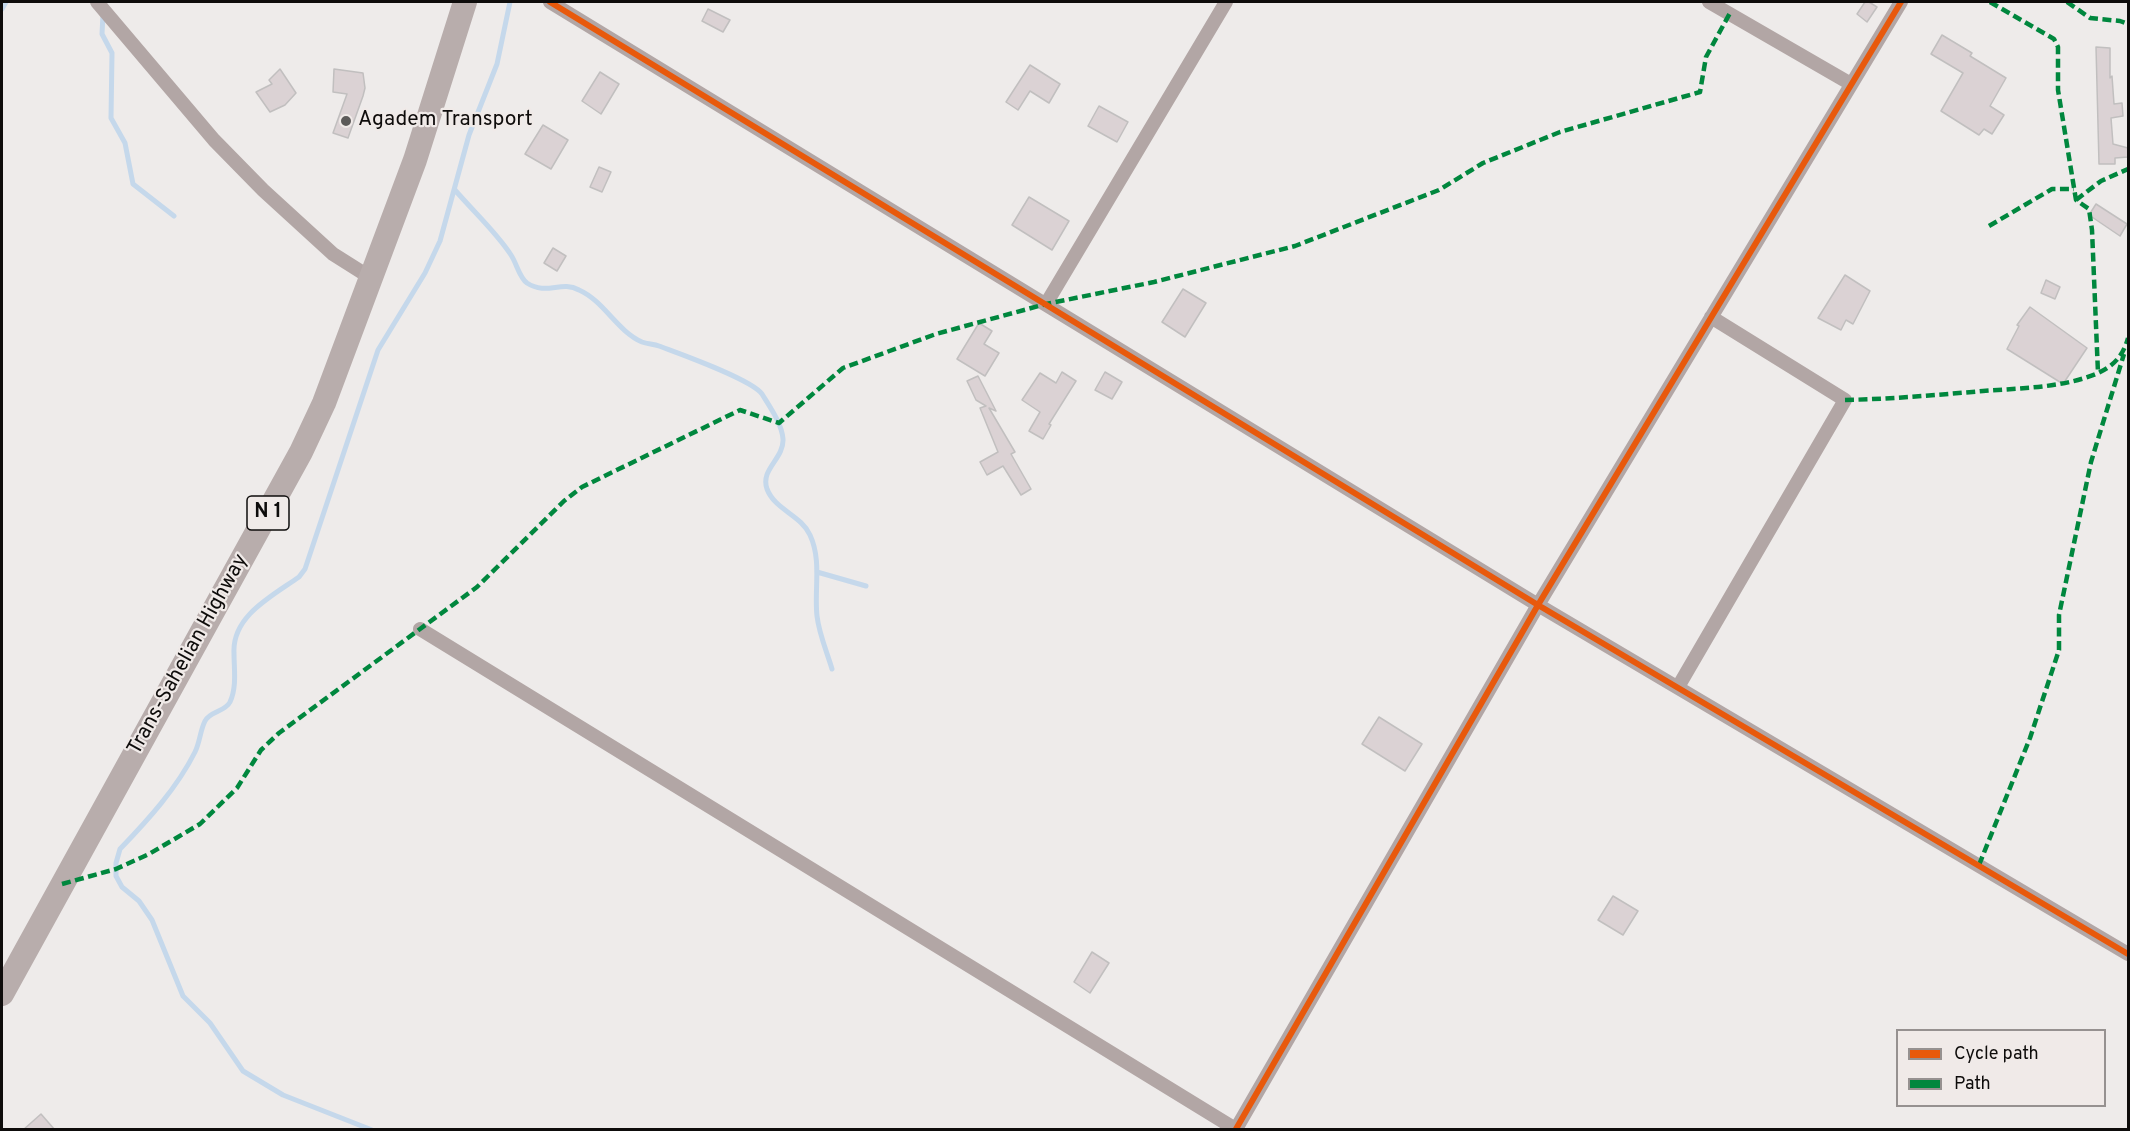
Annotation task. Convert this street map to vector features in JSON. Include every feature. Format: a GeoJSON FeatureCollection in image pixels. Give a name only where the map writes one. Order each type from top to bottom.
{"type":"FeatureCollection","features":[{"type":"Feature","properties":{"kind":"highway","name":"Trans-Sahelian Highway"},"geometry":{"type":"LineString","coordinates":[[2,994],[296,462],[324,403],[416,160],[465,2]]}},
{"type":"Feature","properties":{"kind":"street"},"geometry":{"type":"LineString","coordinates":[[97,2],[214,140],[262,190],[333,254],[371,278]]}},
{"type":"Feature","properties":{"kind":"street"},"geometry":{"type":"LineString","coordinates":[[550,2],[1538,604],[2128,954]]}},
{"type":"Feature","properties":{"kind":"street"},"geometry":{"type":"LineString","coordinates":[[1046,304],[1226,2]]}},
{"type":"Feature","properties":{"kind":"street"},"geometry":{"type":"LineString","coordinates":[[1709,2],[1851,84]]}},
{"type":"Feature","properties":{"kind":"street"},"geometry":{"type":"LineString","coordinates":[[420,629],[1237,1129],[1538,604],[1901,2]]}},
{"type":"Feature","properties":{"kind":"street"},"geometry":{"type":"LineString","coordinates":[[1678,687],[1845,400],[1711,317]]}},
{"type":"Feature","properties":{"kind":"building"},"geometry":{"type":"Polygon","coordinates":[[[1865,2],[1877,7],[1867,22],[1857,14],[1865,2]]]}},
{"type":"Feature","properties":{"kind":"building"},"geometry":{"type":"Polygon","coordinates":[[[708,9],[730,20],[723,32],[702,21],[708,9]]]}},
{"type":"Feature","properties":{"kind":"building"},"geometry":{"type":"Polygon","coordinates":[[[1942,35],[1972,53],[1970,56],[2006,78],[1990,106],[2004,115],[1992,134],[1984,129],[1979,135],[1941,111],[1963,73],[1931,54],[1942,35]]]}},
{"type":"Feature","properties":{"kind":"building"},"geometry":{"type":"Polygon","coordinates":[[[2096,47],[2110,48],[2110,78],[2112,76],[2114,104],[2122,103],[2123,116],[2111,118],[2113,144],[2128,148],[2128,157],[2115,158],[2115,164],[2099,164],[2096,47]]]}},
{"type":"Feature","properties":{"kind":"building"},"geometry":{"type":"Polygon","coordinates":[[[1030,65],[1060,84],[1049,103],[1030,91],[1018,110],[1006,102],[1030,65]]]}},
{"type":"Feature","properties":{"kind":"building"},"geometry":{"type":"Polygon","coordinates":[[[280,69],[296,93],[285,105],[270,112],[256,92],[272,84],[269,80],[280,69]]]}},
{"type":"Feature","properties":{"kind":"building"},"geometry":{"type":"Polygon","coordinates":[[[334,69],[363,73],[365,88],[348,138],[333,133],[347,94],[333,92],[334,69]]]}},
{"type":"Feature","properties":{"kind":"building"},"geometry":{"type":"Polygon","coordinates":[[[600,72],[619,84],[601,114],[582,101],[600,72]]]}},
{"type":"Feature","properties":{"kind":"building"},"geometry":{"type":"Polygon","coordinates":[[[1099,106],[1128,122],[1117,142],[1088,126],[1099,106]]]}},
{"type":"Feature","properties":{"kind":"building"},"geometry":{"type":"Polygon","coordinates":[[[543,125],[568,140],[551,169],[525,154],[543,125]]]}},
{"type":"Feature","properties":{"kind":"building"},"geometry":{"type":"Polygon","coordinates":[[[599,167],[611,172],[602,192],[590,187],[599,167]]]}},
{"type":"Feature","properties":{"kind":"building"},"geometry":{"type":"Polygon","coordinates":[[[1029,197],[1069,221],[1052,250],[1012,225],[1029,197]]]}},
{"type":"Feature","properties":{"kind":"building"},"geometry":{"type":"Polygon","coordinates":[[[2096,204],[2127,224],[2120,236],[2089,215],[2096,204]]]}},
{"type":"Feature","properties":{"kind":"building"},"geometry":{"type":"Polygon","coordinates":[[[553,248],[566,256],[557,271],[544,263],[553,248]]]}},
{"type":"Feature","properties":{"kind":"building"},"geometry":{"type":"Polygon","coordinates":[[[1845,275],[1870,291],[1853,324],[1846,320],[1841,330],[1818,318],[1845,275]]]}},
{"type":"Feature","properties":{"kind":"building"},"geometry":{"type":"Polygon","coordinates":[[[2046,280],[2060,287],[2055,299],[2041,293],[2046,280]]]}},
{"type":"Feature","properties":{"kind":"building"},"geometry":{"type":"Polygon","coordinates":[[[1183,289],[1206,303],[1185,337],[1162,322],[1183,289]]]}},
{"type":"Feature","properties":{"kind":"building"},"geometry":{"type":"Polygon","coordinates":[[[2030,307],[2087,348],[2063,384],[2007,349],[2019,326],[2017,325],[2030,307]]]}},
{"type":"Feature","properties":{"kind":"building"},"geometry":{"type":"Polygon","coordinates":[[[979,323],[992,331],[984,344],[999,353],[985,376],[957,359],[979,323]]]}},
{"type":"Feature","properties":{"kind":"building"},"geometry":{"type":"Polygon","coordinates":[[[1062,372],[1076,381],[1049,424],[1051,425],[1043,439],[1029,431],[1040,412],[1022,400],[1040,373],[1056,383],[1062,372]]]}},
{"type":"Feature","properties":{"kind":"building"},"geometry":{"type":"Polygon","coordinates":[[[1105,372],[1122,382],[1112,399],[1095,390],[1105,372]]]}},
{"type":"Feature","properties":{"kind":"building"},"geometry":{"type":"Polygon","coordinates":[[[978,376],[996,411],[989,408],[1015,452],[1011,454],[1031,489],[1021,495],[1003,466],[987,475],[980,462],[998,452],[980,408],[986,406],[976,400],[967,381],[978,376]]]}},
{"type":"Feature","properties":{"kind":"building"},"geometry":{"type":"Polygon","coordinates":[[[1379,717],[1422,744],[1405,771],[1362,744],[1379,717]]]}},
{"type":"Feature","properties":{"kind":"building"},"geometry":{"type":"Polygon","coordinates":[[[1613,896],[1638,911],[1623,935],[1598,920],[1613,896]]]}},
{"type":"Feature","properties":{"kind":"building"},"geometry":{"type":"Polygon","coordinates":[[[1092,952],[1109,963],[1090,993],[1074,982],[1092,952]]]}},
{"type":"Feature","properties":{"kind":"building"},"geometry":{"type":"Polygon","coordinates":[[[41,1114],[55,1130],[23,1130],[41,1114]]]}},
{"type":"Feature","properties":{"kind":"waterway"},"geometry":{"type":"LineString","coordinates":[[2,9],[6,2]]}},
{"type":"Feature","properties":{"kind":"waterway"},"geometry":{"type":"LineString","coordinates":[[372,1130],[283,1095],[243,1071],[210,1023],[183,996],[152,920],[139,901],[122,887],[116,876],[116,863],[120,849],[180,778],[195,752],[207,718],[225,708],[230,702],[234,684],[235,640],[240,628],[256,608],[299,577],[305,569],[378,350],[425,273],[440,241],[469,135],[497,64],[510,2]]}},
{"type":"Feature","properties":{"kind":"waterway"},"geometry":{"type":"LineString","coordinates":[[103,14],[102,34],[112,53],[111,118],[125,143],[133,184],[174,216]]}},
{"type":"Feature","properties":{"kind":"waterway"},"geometry":{"type":"LineString","coordinates":[[455,190],[492,230],[527,283],[541,288],[572,287],[579,290],[596,301],[633,337],[730,374],[762,394],[778,422],[783,439],[780,452],[767,476],[767,489],[776,502],[801,522],[814,545],[817,565],[817,616],[832,669]]}},
{"type":"Feature","properties":{"kind":"waterway"},"geometry":{"type":"LineString","coordinates":[[817,572],[866,586]]}},
{"type":"Feature","properties":{"kind":"marked path"},"geometry":{"type":"LineString","coordinates":[[1990,2],[2054,39],[2058,47],[2058,90],[2076,200],[2089,209],[2092,230],[2098,373]]}},
{"type":"Feature","properties":{"kind":"marked path"},"geometry":{"type":"LineString","coordinates":[[2067,2],[2090,18],[2128,24]]}},
{"type":"Feature","properties":{"kind":"marked path"},"geometry":{"type":"LineString","coordinates":[[62,884],[116,869],[149,854],[200,824],[237,788],[261,750],[279,733],[477,587],[564,501],[582,487],[740,410],[779,423],[843,368],[936,334],[1046,304],[1154,282],[1295,246],[1439,190],[1483,163],[1560,132],[1700,92],[1706,57],[1730,13]]}},
{"type":"Feature","properties":{"kind":"marked path"},"geometry":{"type":"LineString","coordinates":[[2076,200],[2101,181],[2128,169]]}},
{"type":"Feature","properties":{"kind":"marked path"},"geometry":{"type":"LineString","coordinates":[[1989,226],[2052,189],[2074,189]]}},
{"type":"Feature","properties":{"kind":"marked path"},"geometry":{"type":"LineString","coordinates":[[1845,400],[2026,388],[2083,379],[2108,368],[2117,360],[2128,338]]}},
{"type":"Feature","properties":{"kind":"marked path"},"geometry":{"type":"LineString","coordinates":[[1979,865],[2030,738],[2059,650],[2059,615],[2091,462],[2124,354]]}},
{"type":"Feature","properties":{"kind":"cycle path"},"geometry":{"type":"LineString","coordinates":[[550,2],[1538,605],[2128,954]]}},
{"type":"Feature","properties":{"kind":"cycle path"},"geometry":{"type":"LineString","coordinates":[[1236,1129],[1538,605],[1901,2]]}},
{"type":"Feature","properties":{"kind":"place","name":"Agadem Transport"},"geometry":{"type":"Point","coordinates":[346,121]}}]}
